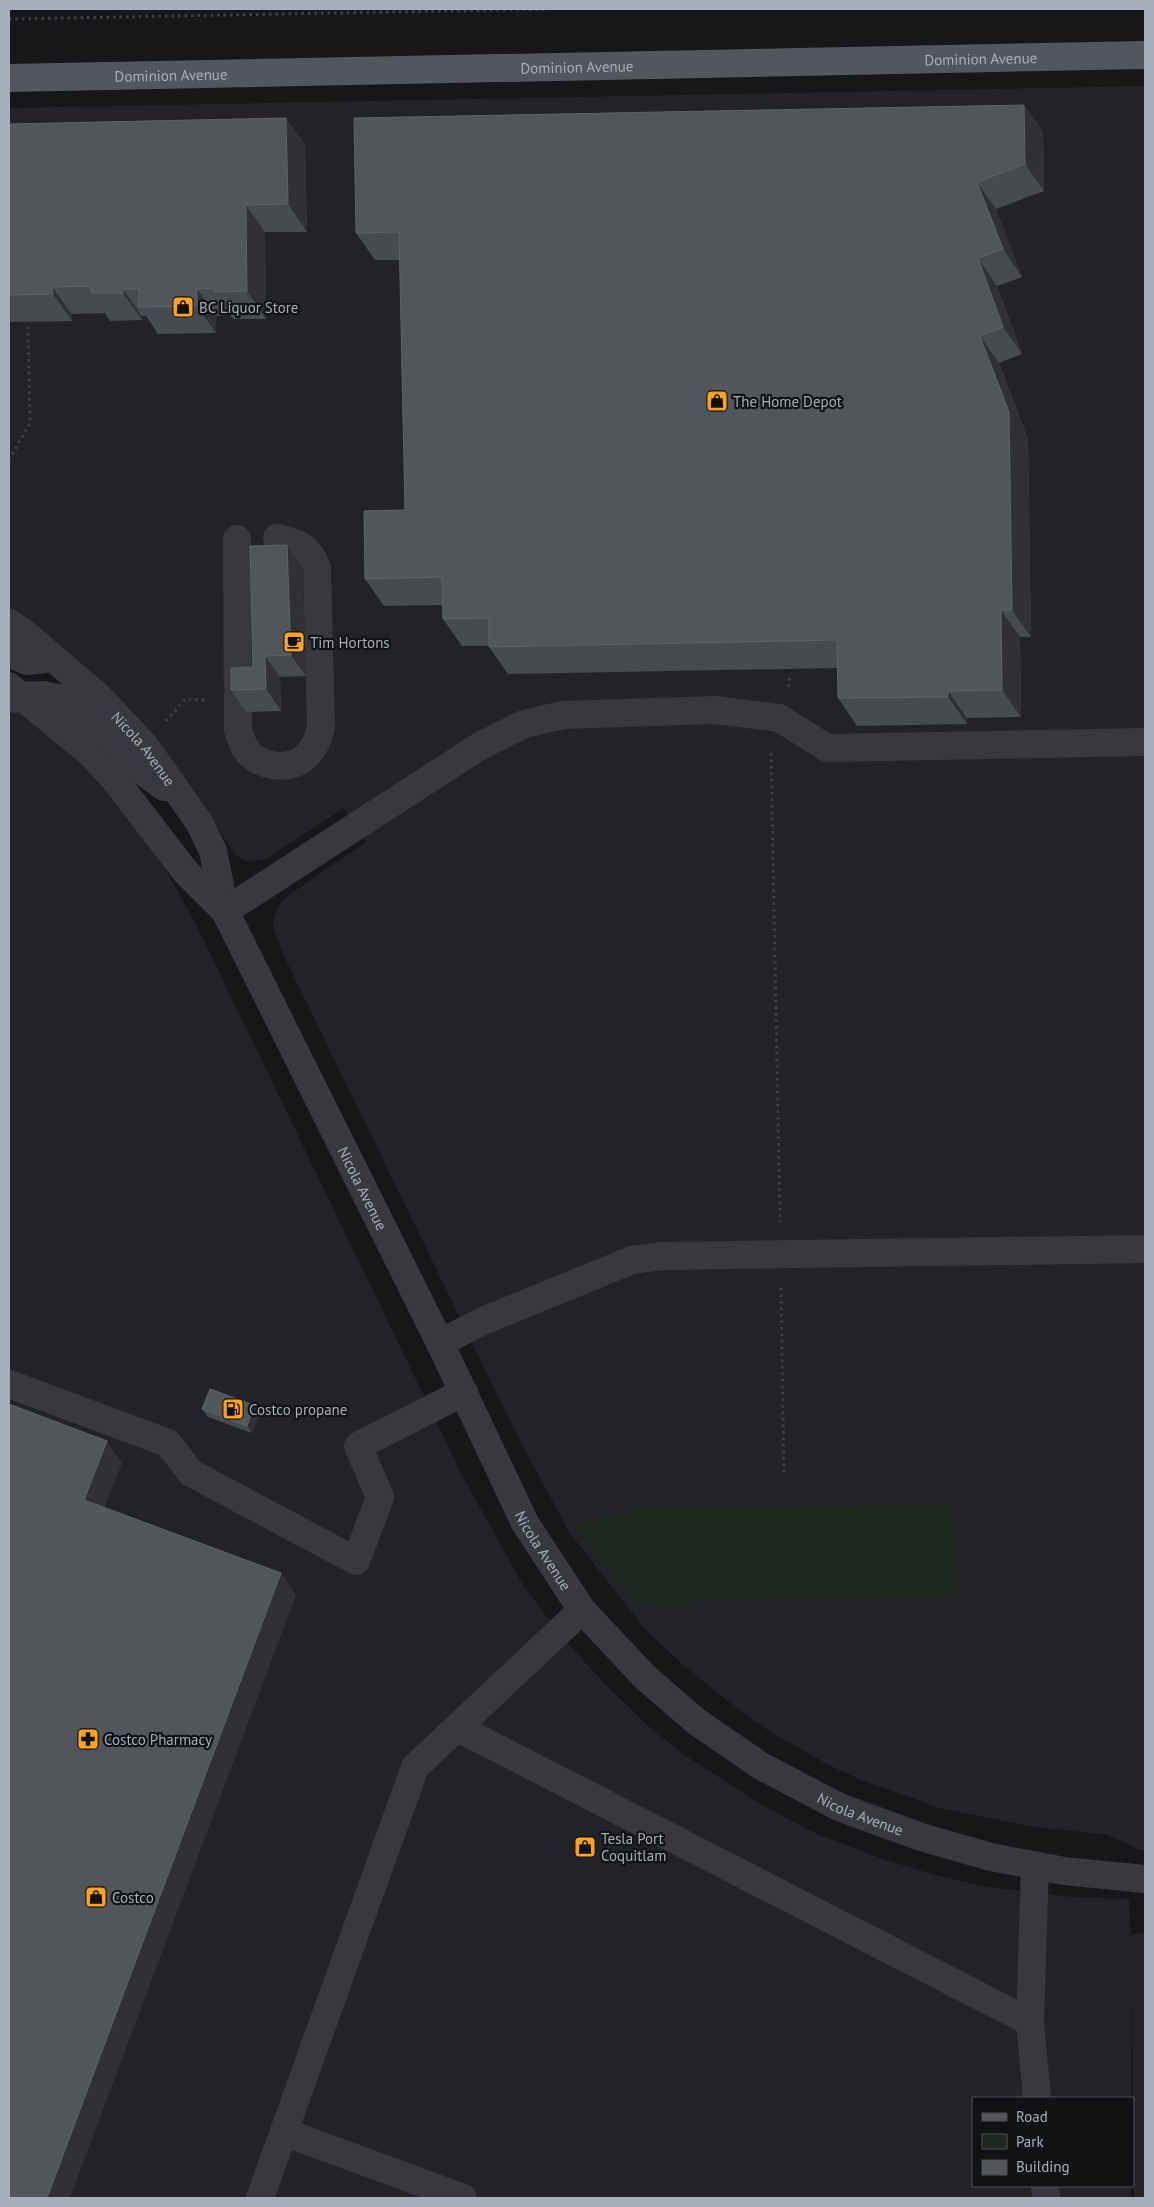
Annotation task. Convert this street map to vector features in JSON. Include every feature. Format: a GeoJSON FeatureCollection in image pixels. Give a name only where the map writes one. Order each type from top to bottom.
{"type":"FeatureCollection","features":[{"type":"Feature","properties":{"kind":"main road","name":"Dominion Avenue"},"geometry":{"type":"LineString","coordinates":[[9,78],[1145,56]]}},
{"type":"Feature","properties":{"kind":"street"},"geometry":{"type":"LineString","coordinates":[[237,539],[238,730],[246,750],[262,762],[282,766],[304,759],[316,745],[322,726],[317,567],[310,552],[294,542],[276,538]]}},
{"type":"Feature","properties":{"kind":"street","name":"Nicola Avenue"},"geometry":{"type":"LineString","coordinates":[[9,623],[24,633],[101,699],[145,746],[199,822],[214,851],[224,911],[440,1343],[525,1523],[582,1610],[645,1677],[697,1722],[761,1766],[839,1808],[938,1842],[991,1857],[1064,1871],[1145,1879]]}},
{"type":"Feature","properties":{"kind":"street"},"geometry":{"type":"LineString","coordinates":[[9,653],[28,660],[53,658]]}},
{"type":"Feature","properties":{"kind":"street"},"geometry":{"type":"LineString","coordinates":[[13,695],[43,695],[68,700],[98,724],[136,766],[184,801]]}},
{"type":"Feature","properties":{"kind":"street","name":"Nicola Avenue"},"geometry":{"type":"LineString","coordinates":[[13,695],[90,753],[112,776],[185,871],[224,911]]}},
{"type":"Feature","properties":{"kind":"street"},"geometry":{"type":"LineString","coordinates":[[224,911],[480,746],[524,724],[563,715],[715,710],[779,718],[827,748],[1145,742]]}},
{"type":"Feature","properties":{"kind":"street"},"geometry":{"type":"LineString","coordinates":[[440,1343],[482,1321],[632,1260],[664,1256],[1145,1249]]}},
{"type":"Feature","properties":{"kind":"street"},"geometry":{"type":"LineString","coordinates":[[9,1384],[168,1443],[191,1473],[356,1561],[380,1497],[358,1446],[464,1392]]}},
{"type":"Feature","properties":{"kind":"street"},"geometry":{"type":"LineString","coordinates":[[260,2198],[415,1767],[582,1610]]}},
{"type":"Feature","properties":{"kind":"street"},"geometry":{"type":"LineString","coordinates":[[458,1728],[1030,2022]]}},
{"type":"Feature","properties":{"kind":"street"},"geometry":{"type":"LineString","coordinates":[[1035,1865],[1030,2022],[1037,2097]]}},
{"type":"Feature","properties":{"kind":"street"},"geometry":{"type":"LineString","coordinates":[[284,2132],[464,2198]]}},
{"type":"Feature","properties":{"kind":"path"},"geometry":{"type":"LineString","coordinates":[[9,19],[552,9]]}},
{"type":"Feature","properties":{"kind":"path"},"geometry":{"type":"LineString","coordinates":[[9,460],[30,423],[28,327]]}},
{"type":"Feature","properties":{"kind":"path"},"geometry":{"type":"LineString","coordinates":[[784,1477],[771,752],[790,677]]}},
{"type":"Feature","properties":{"kind":"path"},"geometry":{"type":"LineString","coordinates":[[161,727],[186,699],[238,700]]}},
{"type":"Feature","properties":{"kind":"shaded area"},"geometry":{"type":"Polygon","coordinates":[[[1145,86],[1145,1850],[1140,1850],[1108,1835],[1035,1827],[940,1808],[861,1780],[827,1764],[766,1729],[727,1701],[683,1665],[644,1628],[569,1532],[515,1431],[284,956],[275,932],[273,923],[275,915],[286,897],[366,842],[344,808],[268,858],[250,862],[236,856],[201,803],[9,611],[9,108],[1145,86]]]}},
{"type":"Feature","properties":{"kind":"shaded area"},"geometry":{"type":"Polygon","coordinates":[[[9,698],[81,759],[141,832],[164,867],[195,922],[463,1477],[523,1585],[563,1638],[603,1682],[645,1723],[684,1755],[767,1808],[819,1835],[883,1859],[932,1874],[987,1887],[1073,1897],[1129,1899],[1131,1934],[1145,1933],[1145,2198],[1134,2198],[1132,1992],[1131,2097],[972,2097],[972,2187],[1131,2187],[1131,2198],[9,2198],[9,698]]]}},
{"type":"Feature","properties":{"kind":"green space"},"geometry":{"type":"Polygon","coordinates":[[[951,1504],[960,1597],[635,1602],[575,1525],[636,1510],[951,1504]]]}},
{"type":"Feature","properties":{"kind":"building","name":"The Home Depot"},"geometry":{"type":"Polygon","coordinates":[[[1024,105],[1025,164],[977,182],[1003,249],[978,258],[1003,327],[980,336],[1009,412],[1012,610],[1001,610],[1002,690],[948,691],[948,697],[838,698],[837,640],[489,647],[489,618],[443,619],[442,577],[365,579],[364,511],[405,510],[399,232],[356,233],[354,118],[1024,105]]]}},
{"type":"Feature","properties":{"kind":"building"},"geometry":{"type":"Polygon","coordinates":[[[286,118],[288,204],[246,205],[247,291],[214,292],[214,288],[197,289],[197,306],[139,307],[139,289],[123,289],[123,293],[91,293],[91,286],[52,287],[53,294],[9,295],[9,124],[286,118]]]}},
{"type":"Feature","properties":{"kind":"building"},"geometry":{"type":"Polygon","coordinates":[[[287,545],[291,655],[265,656],[266,689],[231,690],[231,668],[253,667],[250,546],[287,545]]]}},
{"type":"Feature","properties":{"kind":"building"},"geometry":{"type":"Polygon","coordinates":[[[210,1389],[254,1405],[247,1426],[202,1409],[210,1389]]]}},
{"type":"Feature","properties":{"kind":"building","name":"Costco"},"geometry":{"type":"Polygon","coordinates":[[[9,1404],[107,1441],[84,1500],[281,1573],[47,2198],[9,2198],[9,1404]]]}},
{"type":"Feature","properties":{"kind":"place","name":"BC Liquor Store"},"geometry":{"type":"Point","coordinates":[183,307]}},
{"type":"Feature","properties":{"kind":"place","name":"The Home Depot"},"geometry":{"type":"Point","coordinates":[717,401]}},
{"type":"Feature","properties":{"kind":"place","name":"Tim Hortons"},"geometry":{"type":"Point","coordinates":[294,642]}},
{"type":"Feature","properties":{"kind":"place","name":"Costco propane"},"geometry":{"type":"Point","coordinates":[233,1409]}},
{"type":"Feature","properties":{"kind":"place","name":"Costco Pharmacy"},"geometry":{"type":"Point","coordinates":[88,1739]}},
{"type":"Feature","properties":{"kind":"place","name":"Tesla Port Coquitlam"},"geometry":{"type":"Point","coordinates":[585,1847]}},
{"type":"Feature","properties":{"kind":"place","name":"Costco"},"geometry":{"type":"Point","coordinates":[96,1897]}}]}
